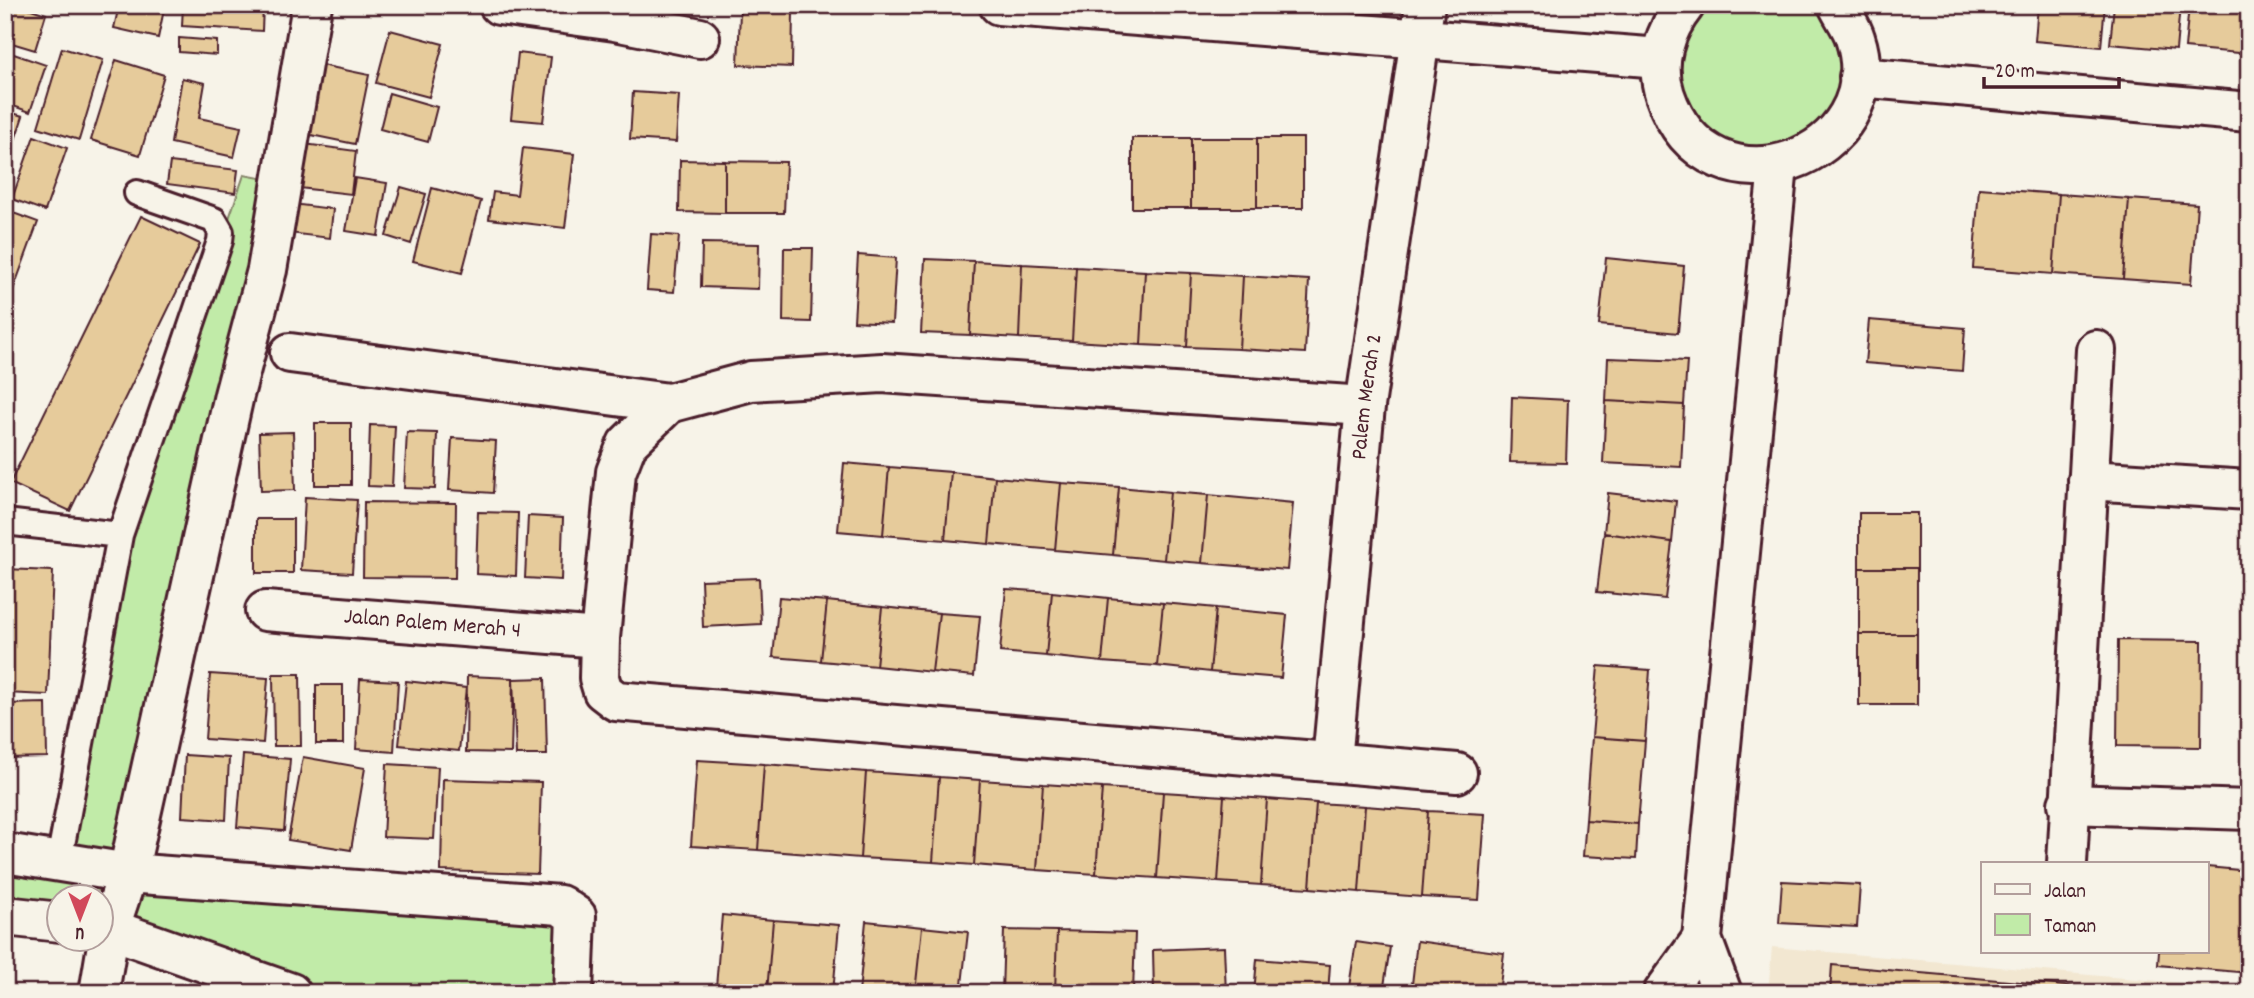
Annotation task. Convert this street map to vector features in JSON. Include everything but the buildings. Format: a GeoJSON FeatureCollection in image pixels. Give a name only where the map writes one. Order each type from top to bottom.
{"type":"FeatureCollection","features":[{"type":"Feature","properties":{"kind":"street"},"geometry":{"type":"LineString","coordinates":[[116,902],[128,873],[234,395],[267,270],[312,5]]}},
{"type":"Feature","properties":{"kind":"street"},"geometry":{"type":"LineString","coordinates":[[499,5],[616,13],[700,38]]}},
{"type":"Feature","properties":{"kind":"street"},"geometry":{"type":"LineString","coordinates":[[999,5],[1424,21],[1660,58]]}},
{"type":"Feature","properties":{"kind":"street"},"geometry":{"type":"LineString","coordinates":[[1685,5],[1672,21],[1660,58],[1661,84],[1670,109],[1684,131],[1702,149],[1726,161],[1752,167],[1778,166],[1809,155],[1834,135],[1851,109],[1860,77],[1856,38],[1838,5]]}},
{"type":"Feature","properties":{"kind":"street","name":"Palem Merah 2"},"geometry":{"type":"LineString","coordinates":[[1332,761],[1365,405],[1424,21]]}},
{"type":"Feature","properties":{"kind":"street"},"geometry":{"type":"LineString","coordinates":[[1860,77],[2249,112]]}},
{"type":"Feature","properties":{"kind":"street"},"geometry":{"type":"LineString","coordinates":[[1722,993],[1702,939],[1778,166]]}},
{"type":"Feature","properties":{"kind":"street"},"geometry":{"type":"LineString","coordinates":[[2067,862],[2068,804],[2096,350]]}},
{"type":"Feature","properties":{"kind":"street"},"geometry":{"type":"LineString","coordinates":[[290,353],[668,403],[751,381],[883,373],[1365,405]]}},
{"type":"Feature","properties":{"kind":"street"},"geometry":{"type":"LineString","coordinates":[[668,403],[627,444],[616,472],[600,638],[599,678],[603,691],[616,701],[1457,773]]}},
{"type":"Feature","properties":{"kind":"street"},"geometry":{"type":"LineString","coordinates":[[2088,480],[2249,491]]}},
{"type":"Feature","properties":{"kind":"street","name":"Jalan Palem Merah 4"},"geometry":{"type":"LineString","coordinates":[[265,611],[600,638]]}},
{"type":"Feature","properties":{"kind":"street"},"geometry":{"type":"LineString","coordinates":[[2068,804],[2249,810]]}},
{"type":"Feature","properties":{"kind":"street"},"geometry":{"type":"LineString","coordinates":[[5,853],[128,873],[560,905],[576,916],[573,993]]}},
{"type":"Feature","properties":{"kind":"street"},"geometry":{"type":"LineString","coordinates":[[5,916],[46,920]]}},
{"type":"Feature","properties":{"kind":"street"},"geometry":{"type":"LineString","coordinates":[[116,930],[291,993]]}},
{"type":"Feature","properties":{"kind":"street"},"geometry":{"type":"LineString","coordinates":[[1663,993],[1702,939]]}},
{"type":"Feature","properties":{"kind":"street"},"geometry":{"type":"LineString","coordinates":[[99,993],[103,953]]}},
{"type":"Feature","properties":{"kind":"lane"},"geometry":{"type":"LineString","coordinates":[[59,861],[120,535],[221,232],[214,220],[137,193]]}},
{"type":"Feature","properties":{"kind":"lane"},"geometry":{"type":"LineString","coordinates":[[5,522],[120,535]]}},
{"type":"Feature","properties":{"kind":"shaded area"},"geometry":{"type":"Polygon","coordinates":[[[1772,947],[2249,989],[2249,993],[1768,993],[1772,947]]]}},
{"type":"Feature","properties":{"kind":"green space"},"geometry":{"type":"Polygon","coordinates":[[[1685,5],[1838,5],[1859,77],[1778,166],[1684,131],[1672,21],[1685,5]]]}},
{"type":"Feature","properties":{"kind":"green space"},"geometry":{"type":"Polygon","coordinates":[[[244,175],[282,182],[128,872],[560,905],[573,993],[298,993],[116,929],[116,883],[46,883],[46,921],[5,916],[5,853],[58,861],[120,535],[244,175]]]}}]}
